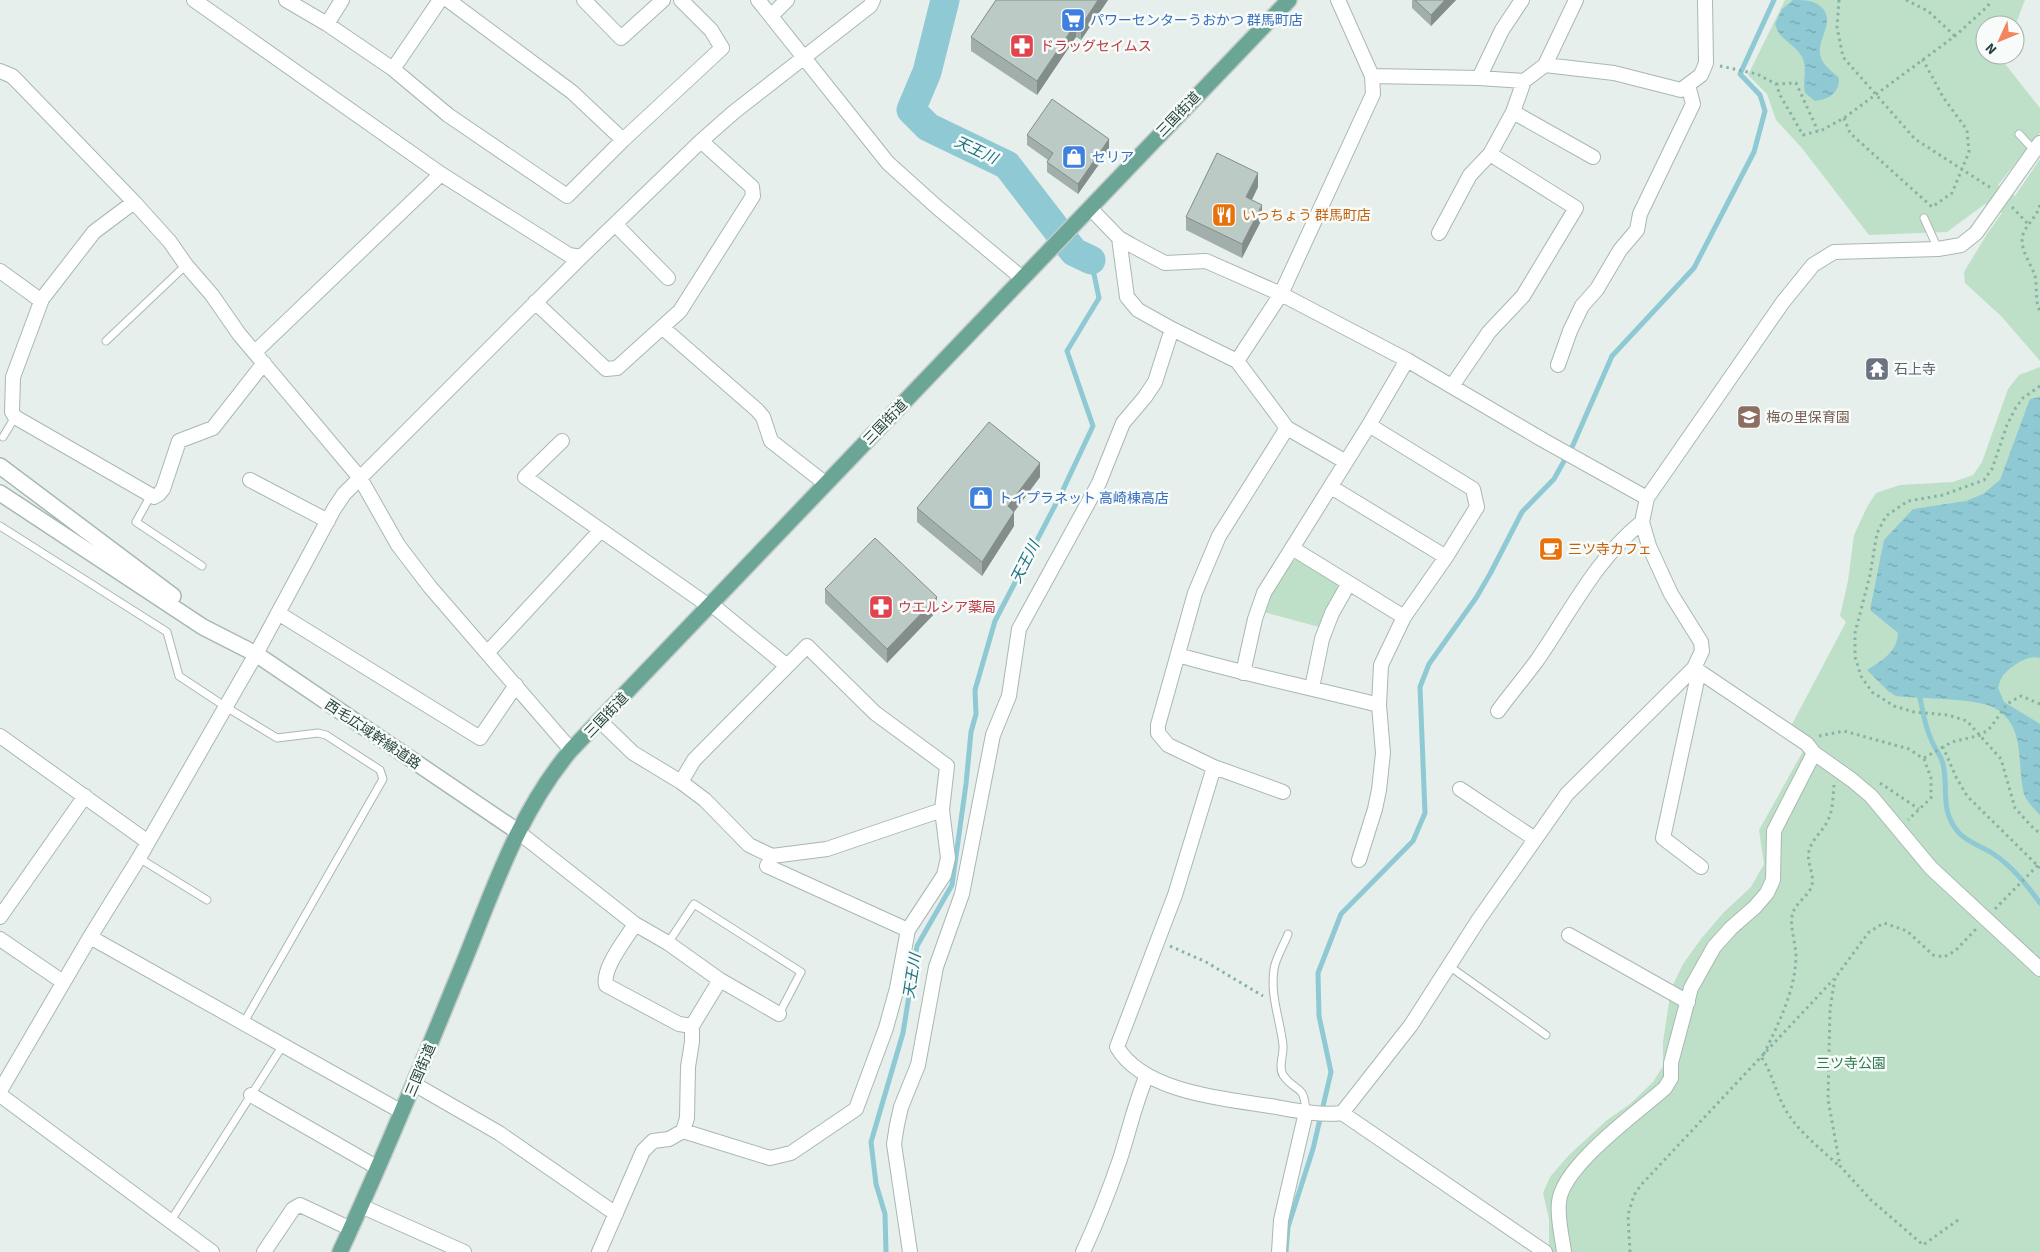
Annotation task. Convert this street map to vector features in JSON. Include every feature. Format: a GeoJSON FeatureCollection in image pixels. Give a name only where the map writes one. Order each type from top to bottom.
{"type":"FeatureCollection","features":[{"type":"Feature","properties":{"kind":"main road","name":"三国街道"},"geometry":{"type":"LineString","coordinates":[[340,1252],[414,1084],[517,831],[556,768],[571,750],[1289,0]]}},
{"type":"Feature","properties":{"kind":"street"},"geometry":{"type":"LineString","coordinates":[[194,0],[441,174],[569,255],[581,257]]}},
{"type":"Feature","properties":{"kind":"street"},"geometry":{"type":"LineString","coordinates":[[286,0],[327,24],[393,69],[448,115],[567,196],[623,140],[722,48],[711,30],[681,0]]}},
{"type":"Feature","properties":{"kind":"street"},"geometry":{"type":"LineString","coordinates":[[327,24],[342,0]]}},
{"type":"Feature","properties":{"kind":"street"},"geometry":{"type":"LineString","coordinates":[[393,69],[440,0]]}},
{"type":"Feature","properties":{"kind":"street"},"geometry":{"type":"LineString","coordinates":[[448,0],[572,92],[623,140]]}},
{"type":"Feature","properties":{"kind":"street"},"geometry":{"type":"LineString","coordinates":[[584,0],[621,38],[663,0]]}},
{"type":"Feature","properties":{"kind":"street"},"geometry":{"type":"LineString","coordinates":[[758,0],[888,163],[938,208],[1022,278]]}},
{"type":"Feature","properties":{"kind":"street"},"geometry":{"type":"LineString","coordinates":[[771,16],[787,0]]}},
{"type":"Feature","properties":{"kind":"street"},"geometry":{"type":"LineString","coordinates":[[0,1091],[90,937],[140,858],[344,494],[581,257],[701,141],[734,112],[870,6],[873,0]]}},
{"type":"Feature","properties":{"kind":"street"},"geometry":{"type":"LineString","coordinates":[[1237,361],[1280,294],[1373,94],[1372,76],[1338,0]]}},
{"type":"Feature","properties":{"kind":"street"},"geometry":{"type":"LineString","coordinates":[[1479,78],[1502,30],[1522,0]]}},
{"type":"Feature","properties":{"kind":"street"},"geometry":{"type":"LineString","coordinates":[[1439,233],[1470,175],[1490,154],[1513,112],[1524,81],[1545,65],[1576,0]]}},
{"type":"Feature","properties":{"kind":"street"},"geometry":{"type":"LineString","coordinates":[[1545,65],[1614,73],[1681,90],[1700,75],[1706,63],[1705,0]]}},
{"type":"Feature","properties":{"kind":"street"},"geometry":{"type":"LineString","coordinates":[[0,71],[12,76],[18,82],[170,242],[186,265],[212,295],[239,334],[360,478],[398,545],[430,587],[571,750]]}},
{"type":"Feature","properties":{"kind":"street"},"geometry":{"type":"LineString","coordinates":[[1372,76],[1479,78],[1524,81]]}},
{"type":"Feature","properties":{"kind":"street"},"geometry":{"type":"LineString","coordinates":[[1558,365],[1570,331],[1582,306],[1597,289],[1620,250],[1637,230],[1640,214],[1693,104],[1688,85]]}},
{"type":"Feature","properties":{"kind":"street"},"geometry":{"type":"LineString","coordinates":[[1513,112],[1593,157]]}},
{"type":"Feature","properties":{"kind":"street"},"geometry":{"type":"LineString","coordinates":[[536,302],[606,369],[617,368],[663,328],[680,311],[753,196],[752,187],[701,141]]}},
{"type":"Feature","properties":{"kind":"street"},"geometry":{"type":"LineString","coordinates":[[1701,867],[1663,838],[1696,670],[1702,651],[1701,642],[1671,594],[1649,546],[1642,522],[1647,498],[1783,302],[1813,265],[1834,252],[1938,249],[1961,245],[1976,233],[2037,146]]}},
{"type":"Feature","properties":{"kind":"street"},"geometry":{"type":"LineString","coordinates":[[1452,386],[1489,332],[1523,296],[1576,208],[1490,154]]}},
{"type":"Feature","properties":{"kind":"street"},"geometry":{"type":"LineString","coordinates":[[134,202],[94,232],[42,299],[13,377],[12,412],[15,417],[154,497],[162,490],[179,441],[213,428],[260,357],[441,174]]}},
{"type":"Feature","properties":{"kind":"street"},"geometry":{"type":"LineString","coordinates":[[1090,208],[1119,238],[1165,263],[1206,261],[1280,294],[1407,360],[1543,440],[1647,498]]}},
{"type":"Feature","properties":{"kind":"street"},"geometry":{"type":"LineString","coordinates":[[615,224],[668,278]]}},
{"type":"Feature","properties":{"kind":"street"},"geometry":{"type":"LineString","coordinates":[[1119,238],[1127,297],[1138,310],[1237,361],[1287,428],[1346,462]]}},
{"type":"Feature","properties":{"kind":"street"},"geometry":{"type":"LineString","coordinates":[[0,271],[42,299]]}},
{"type":"Feature","properties":{"kind":"street"},"geometry":{"type":"LineString","coordinates":[[663,328],[757,410],[763,417],[771,441],[826,484]]}},
{"type":"Feature","properties":{"kind":"street"},"geometry":{"type":"LineString","coordinates":[[910,1252],[894,1144],[896,1125],[901,1107],[918,1065],[936,967],[962,894],[993,734],[1009,696],[1019,629],[1099,483],[1123,423],[1145,398],[1155,382],[1172,329]]}},
{"type":"Feature","properties":{"kind":"street"},"geometry":{"type":"LineString","coordinates":[[1243,673],[1264,593],[1331,487],[1407,360]]}},
{"type":"Feature","properties":{"kind":"street"},"geometry":{"type":"LineString","coordinates":[[1359,860],[1379,790],[1383,753],[1379,705],[1381,665],[1404,617],[1446,557],[1477,507],[1473,489],[1369,425]]}},
{"type":"Feature","properties":{"kind":"street"},"geometry":{"type":"LineString","coordinates":[[1283,792],[1214,767],[1168,745],[1158,733],[1159,718],[1195,593],[1211,554],[1220,536],[1287,428]]}},
{"type":"Feature","properties":{"kind":"street"},"geometry":{"type":"LineString","coordinates":[[562,441],[525,477],[710,605],[787,666]]}},
{"type":"Feature","properties":{"kind":"street","name":"西毛広域幹線道路"},"geometry":{"type":"LineString","coordinates":[[0,466],[227,638]]}},
{"type":"Feature","properties":{"kind":"street"},"geometry":{"type":"LineString","coordinates":[[250,480],[328,521]]}},
{"type":"Feature","properties":{"kind":"street"},"geometry":{"type":"LineString","coordinates":[[1331,487],[1446,557]]}},
{"type":"Feature","properties":{"kind":"street","name":"西毛広域幹線道路"},"geometry":{"type":"LineString","coordinates":[[0,493],[203,627],[256,654],[517,831]]}},
{"type":"Feature","properties":{"kind":"street"},"geometry":{"type":"LineString","coordinates":[[1498,710],[1537,659],[1595,570],[1630,531],[1642,522]]}},
{"type":"Feature","properties":{"kind":"street"},"geometry":{"type":"LineString","coordinates":[[488,652],[600,530]]}},
{"type":"Feature","properties":{"kind":"street"},"geometry":{"type":"LineString","coordinates":[[1292,548],[1404,617]]}},
{"type":"Feature","properties":{"kind":"street"},"geometry":{"type":"LineString","coordinates":[[1312,688],[1322,639],[1332,613],[1349,583]]}},
{"type":"Feature","properties":{"kind":"street"},"geometry":{"type":"LineString","coordinates":[[278,613],[480,738],[516,685]]}},
{"type":"Feature","properties":{"kind":"street"},"geometry":{"type":"LineString","coordinates":[[681,782],[694,760],[807,646],[875,713],[947,766],[942,810],[948,858],[944,875],[908,930],[897,988],[886,1028],[856,1109],[791,1154],[779,1157],[770,1158],[683,1130]]}},
{"type":"Feature","properties":{"kind":"street"},"geometry":{"type":"LineString","coordinates":[[1178,656],[1379,705]]}},
{"type":"Feature","properties":{"kind":"street"},"geometry":{"type":"LineString","coordinates":[[1696,670],[1810,749],[1871,796],[1931,868],[1991,913],[2040,969]]}},
{"type":"Feature","properties":{"kind":"street"},"geometry":{"type":"LineString","coordinates":[[1342,1114],[1411,1024],[1567,794],[1696,670]]}},
{"type":"Feature","properties":{"kind":"street"},"geometry":{"type":"LineString","coordinates":[[600,721],[633,753],[681,782],[705,800],[749,845],[772,856],[827,849],[942,810]]}},
{"type":"Feature","properties":{"kind":"street"},"geometry":{"type":"LineString","coordinates":[[0,736],[148,842]]}},
{"type":"Feature","properties":{"kind":"street"},"geometry":{"type":"LineString","coordinates":[[1564,1252],[1559,1203],[1561,1192],[1575,1169],[1587,1156],[1665,1088],[1671,1078],[1671,1063],[1691,988],[1714,947],[1731,928],[1755,907],[1767,893],[1773,880],[1774,831],[1810,749]]}},
{"type":"Feature","properties":{"kind":"street"},"geometry":{"type":"LineString","coordinates":[[1214,767],[1175,895],[1117,1047],[1122,1056],[1147,1075],[1168,1085],[1206,1096],[1306,1112],[1342,1114],[1545,1252]]}},
{"type":"Feature","properties":{"kind":"street"},"geometry":{"type":"LineString","coordinates":[[1460,789],[1535,839]]}},
{"type":"Feature","properties":{"kind":"street"},"geometry":{"type":"LineString","coordinates":[[0,917],[85,796]]}},
{"type":"Feature","properties":{"kind":"street"},"geometry":{"type":"LineString","coordinates":[[517,831],[635,924],[668,943],[720,980],[779,1014]]}},
{"type":"Feature","properties":{"kind":"street"},"geometry":{"type":"LineString","coordinates":[[772,856],[767,866],[908,930]]}},
{"type":"Feature","properties":{"kind":"street"},"geometry":{"type":"LineString","coordinates":[[635,924],[607,969],[604,978],[606,985],[679,1024],[692,1026]]}},
{"type":"Feature","properties":{"kind":"street"},"geometry":{"type":"LineString","coordinates":[[1569,935],[1688,1002]]}},
{"type":"Feature","properties":{"kind":"street"},"geometry":{"type":"LineString","coordinates":[[90,937],[402,1112]]}},
{"type":"Feature","properties":{"kind":"street"},"geometry":{"type":"LineString","coordinates":[[0,939],[63,982]]}},
{"type":"Feature","properties":{"kind":"street"},"geometry":{"type":"LineString","coordinates":[[599,1252],[643,1151],[653,1141],[669,1139],[683,1130],[687,1118],[688,1067],[692,1042],[692,1026],[720,980]]}},
{"type":"Feature","properties":{"kind":"street"},"geometry":{"type":"LineString","coordinates":[[1083,1252],[1101,1212],[1147,1075]]}},
{"type":"Feature","properties":{"kind":"street"},"geometry":{"type":"LineString","coordinates":[[414,1084],[500,1132],[616,1214]]}},
{"type":"Feature","properties":{"kind":"street"},"geometry":{"type":"LineString","coordinates":[[251,1094],[378,1168]]}},
{"type":"Feature","properties":{"kind":"street"},"geometry":{"type":"LineString","coordinates":[[0,1095],[212,1252]]}},
{"type":"Feature","properties":{"kind":"street"},"geometry":{"type":"LineString","coordinates":[[1279,1252],[1281,1220],[1306,1112]]}},
{"type":"Feature","properties":{"kind":"street"},"geometry":{"type":"LineString","coordinates":[[264,1252],[293,1209],[300,1205],[351,1229]]}},
{"type":"Feature","properties":{"kind":"street"},"geometry":{"type":"LineString","coordinates":[[361,1206],[464,1252]]}},
{"type":"Feature","properties":{"kind":"lane"},"geometry":{"type":"LineString","coordinates":[[2019,134],[2037,146]]}},
{"type":"Feature","properties":{"kind":"lane"},"geometry":{"type":"LineString","coordinates":[[1924,218],[1938,249]]}},
{"type":"Feature","properties":{"kind":"lane"},"geometry":{"type":"LineString","coordinates":[[106,342],[186,265]]}},
{"type":"Feature","properties":{"kind":"lane"},"geometry":{"type":"LineString","coordinates":[[3,437],[15,417]]}},
{"type":"Feature","properties":{"kind":"lane"},"geometry":{"type":"LineString","coordinates":[[151,495],[136,522],[202,566]]}},
{"type":"Feature","properties":{"kind":"lane"},"geometry":{"type":"LineString","coordinates":[[0,526],[167,632],[178,676],[226,707],[277,738],[318,733],[326,735],[380,770],[384,779],[243,1024]]}},
{"type":"Feature","properties":{"kind":"lane"},"geometry":{"type":"LineString","coordinates":[[140,858],[207,900]]}},
{"type":"Feature","properties":{"kind":"lane"},"geometry":{"type":"LineString","coordinates":[[668,943],[694,904],[801,972],[779,1014]]}},
{"type":"Feature","properties":{"kind":"lane"},"geometry":{"type":"LineString","coordinates":[[1288,934],[1274,968],[1274,1002],[1283,1046],[1282,1074],[1303,1092],[1306,1112]]}},
{"type":"Feature","properties":{"kind":"lane"},"geometry":{"type":"LineString","coordinates":[[1449,966],[1546,1035]]}},
{"type":"Feature","properties":{"kind":"lane"},"geometry":{"type":"LineString","coordinates":[[170,1222],[283,1045]]}},
{"type":"Feature","properties":{"kind":"path"},"geometry":{"type":"LineString","coordinates":[[1839,0],[1837,27],[1843,57],[1915,139],[2003,196],[2030,225]]}},
{"type":"Feature","properties":{"kind":"path"},"geometry":{"type":"LineString","coordinates":[[1906,0],[1928,11],[1955,36]]}},
{"type":"Feature","properties":{"kind":"path"},"geometry":{"type":"LineString","coordinates":[[1776,84],[1780,96],[1803,135],[1818,131],[1844,118],[1922,58],[1955,36],[1988,6],[1991,0]]}},
{"type":"Feature","properties":{"kind":"path"},"geometry":{"type":"LineString","coordinates":[[1844,118],[1850,132],[1932,207],[1952,193],[1970,152],[1967,130],[1943,97],[1922,58]]}},
{"type":"Feature","properties":{"kind":"path"},"geometry":{"type":"LineString","coordinates":[[1706,63],[1757,74],[1776,84],[1796,83],[1818,131]]}},
{"type":"Feature","properties":{"kind":"path"},"geometry":{"type":"LineString","coordinates":[[2040,205],[2038,213],[2023,233],[2023,248],[2036,278],[2036,292],[2040,311]]}},
{"type":"Feature","properties":{"kind":"path"},"geometry":{"type":"LineString","coordinates":[[2040,386],[2023,398],[2016,409],[2007,425],[1992,469],[1984,480],[1952,492],[1908,501],[1886,516],[1877,532],[1870,575],[1855,633],[1855,657],[1861,676],[1872,692],[1894,706],[1914,712],[1948,715],[1967,721],[2001,759],[2015,808],[2034,830],[2040,833]]}},
{"type":"Feature","properties":{"kind":"path"},"geometry":{"type":"LineString","coordinates":[[1924,759],[1952,742],[1981,735],[1991,727],[2007,704],[2021,696],[2040,704]]}},
{"type":"Feature","properties":{"kind":"path"},"geometry":{"type":"LineString","coordinates":[[1810,749],[1820,736],[1844,731],[1909,749],[1924,759],[1931,778],[1931,798],[1906,822],[1912,828]]}},
{"type":"Feature","properties":{"kind":"path"},"geometry":{"type":"LineString","coordinates":[[1630,1252],[1628,1215],[1634,1195],[1641,1185],[1835,978],[1869,932],[1884,924],[1907,931],[1933,955],[1944,957],[1955,951],[2039,866],[1967,796],[1956,777],[1943,747]]}},
{"type":"Feature","properties":{"kind":"path"},"geometry":{"type":"LineString","coordinates":[[1762,1058],[1780,1020],[1795,975],[1796,942],[1792,917],[1793,911],[1810,890],[1813,882],[1808,854],[1810,846],[1828,822],[1831,811],[1835,768]]}},
{"type":"Feature","properties":{"kind":"path"},"geometry":{"type":"LineString","coordinates":[[1988,902],[1991,913]]}},
{"type":"Feature","properties":{"kind":"path"},"geometry":{"type":"LineString","coordinates":[[1991,913],[2001,913]]}},
{"type":"Feature","properties":{"kind":"path"},"geometry":{"type":"LineString","coordinates":[[1158,940],[1206,962],[1274,1002]]}},
{"type":"Feature","properties":{"kind":"path"},"geometry":{"type":"LineString","coordinates":[[1835,978],[1830,1009],[1828,1099],[1840,1166]]}},
{"type":"Feature","properties":{"kind":"path"},"geometry":{"type":"LineString","coordinates":[[1762,1058],[1771,1072],[1785,1108],[1797,1126],[1840,1166],[1871,1200],[1922,1245],[1958,1220]]}},
{"type":"Feature","properties":{"kind":"green space"},"geometry":{"type":"Polygon","coordinates":[[[1785,0],[2025,0],[2019,15],[1975,15],[1975,65],[2006,65],[2040,108],[2040,133],[1998,185],[2015,196],[2040,159],[2040,361],[2001,316],[1965,283],[1964,272],[2002,213],[1985,204],[1947,232],[1869,235],[1801,147],[1776,120],[1767,94],[1748,75],[1785,0]]]}},
{"type":"Feature","properties":{"kind":"green space","name":"三ツ寺公園"},"geometry":{"type":"Polygon","coordinates":[[[2040,367],[2040,1252],[1545,1252],[1549,1245],[1549,1219],[1543,1193],[1550,1177],[1569,1155],[1607,1120],[1630,1104],[1653,1082],[1663,1066],[1663,1042],[1671,989],[1683,964],[1724,912],[1751,887],[1764,864],[1759,830],[1807,744],[1790,728],[1846,622],[1840,616],[1848,581],[1854,535],[1867,507],[1876,493],[1900,485],[1953,482],[1973,475],[1982,462],[2008,389],[2019,375],[2040,367]]]}},
{"type":"Feature","properties":{"kind":"green space"},"geometry":{"type":"Polygon","coordinates":[[[1298,559],[1337,583],[1338,590],[1326,610],[1319,627],[1264,612],[1267,600],[1290,562],[1298,559]]]}},
{"type":"Feature","properties":{"kind":"water"},"geometry":{"type":"Polygon","coordinates":[[[1793,0],[1814,2],[1824,10],[1826,16],[1826,28],[1820,46],[1821,58],[1826,66],[1839,78],[1839,84],[1835,92],[1825,99],[1815,101],[1805,93],[1803,58],[1783,38],[1775,24],[1782,9],[1793,0]]]}},
{"type":"Feature","properties":{"kind":"water"},"geometry":{"type":"Polygon","coordinates":[[[2040,397],[2040,658],[2030,658],[2009,669],[2002,677],[1998,688],[2004,702],[2040,724],[2040,815],[2024,794],[2016,734],[2004,715],[1993,707],[1973,702],[1896,696],[1888,691],[1867,670],[1892,651],[1898,633],[1870,610],[1884,540],[1913,509],[1966,501],[1983,494],[2000,480],[2030,399],[2040,397]]]}},
{"type":"Feature","properties":{"kind":"building","name":"ドラッグセイムス"},"geometry":{"type":"Polygon","coordinates":[[[996,0],[1098,0],[1081,26],[1076,23],[1037,81],[971,37],[996,0]]]}},
{"type":"Feature","properties":{"kind":"building"},"geometry":{"type":"Polygon","coordinates":[[[1415,0],[1445,0],[1431,15],[1415,0]]]}},
{"type":"Feature","properties":{"kind":"building","name":"セリア"},"geometry":{"type":"Polygon","coordinates":[[[1052,99],[1109,139],[1078,184],[1047,162],[1053,153],[1027,135],[1052,99]]]}},
{"type":"Feature","properties":{"kind":"building","name":"いっちょう 群馬町店"},"geometry":{"type":"Polygon","coordinates":[[[1217,153],[1258,173],[1246,197],[1262,205],[1242,244],[1186,217],[1217,153]]]}},
{"type":"Feature","properties":{"kind":"building","name":"トイプラネット 高崎棟高店"},"geometry":{"type":"Polygon","coordinates":[[[989,422],[1040,463],[1008,506],[1014,512],[982,562],[917,508],[989,422]]]}},
{"type":"Feature","properties":{"kind":"building","name":"ウエルシア薬局"},"geometry":{"type":"Polygon","coordinates":[[[875,538],[937,597],[887,649],[825,589],[875,538]]]}},
{"type":"Feature","properties":{"kind":"waterway","name":"天王川"},"geometry":{"type":"LineString","coordinates":[[945,0],[927,72],[911,110],[928,127],[1007,165],[1074,252],[1091,260]]}},
{"type":"Feature","properties":{"kind":"waterway"},"geometry":{"type":"LineString","coordinates":[[1286,1252],[1288,1227],[1313,1149],[1331,1072],[1319,1016],[1318,973],[1341,914],[1413,841],[1425,813],[1420,687],[1429,664],[1476,598],[1522,512],[1554,479],[1573,445],[1612,356],[1694,268],[1754,152],[1765,111],[1760,95],[1740,74],[1774,0]]}},
{"type":"Feature","properties":{"kind":"waterway","name":"天王川"},"geometry":{"type":"LineString","coordinates":[[886,1252],[885,1214],[876,1184],[871,1142],[903,1033],[917,946],[952,885],[971,732],[976,714],[975,690],[995,621],[1061,494],[1093,426],[1067,351],[1099,298],[1091,260]]}},
{"type":"Feature","properties":{"kind":"waterway"},"geometry":{"type":"LineString","coordinates":[[1922,693],[1920,698],[1926,724],[1932,742],[1943,764],[1947,808],[1953,824],[1959,833],[1971,842],[2006,863],[2040,903]]}},
{"type":"Feature","properties":{"kind":"place","name":"パワーセンターうおかつ 群馬町店"},"geometry":{"type":"Point","coordinates":[1073,20]}},
{"type":"Feature","properties":{"kind":"place","name":"ドラッグセイムス"},"geometry":{"type":"Point","coordinates":[1022,46]}},
{"type":"Feature","properties":{"kind":"place","name":"セリア"},"geometry":{"type":"Point","coordinates":[1074,157]}},
{"type":"Feature","properties":{"kind":"place","name":"いっちょう 群馬町店"},"geometry":{"type":"Point","coordinates":[1224,215]}},
{"type":"Feature","properties":{"kind":"place","name":"石上寺"},"geometry":{"type":"Point","coordinates":[1877,369]}},
{"type":"Feature","properties":{"kind":"place","name":"梅の里保育園"},"geometry":{"type":"Point","coordinates":[1749,417]}},
{"type":"Feature","properties":{"kind":"place","name":"トイプラネット 高崎棟高店"},"geometry":{"type":"Point","coordinates":[981,498]}},
{"type":"Feature","properties":{"kind":"place","name":"三ツ寺カフェ"},"geometry":{"type":"Point","coordinates":[1551,549]}},
{"type":"Feature","properties":{"kind":"place","name":"ウエルシア薬局"},"geometry":{"type":"Point","coordinates":[881,607]}}]}
